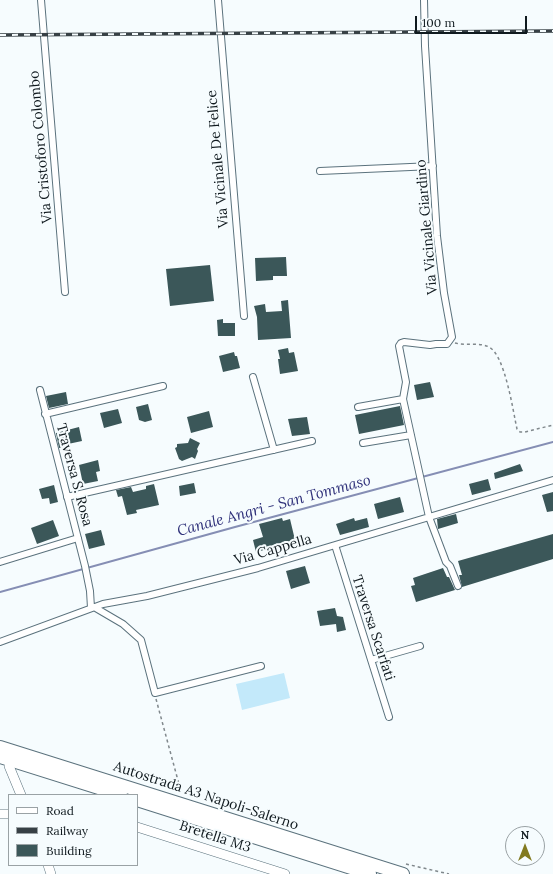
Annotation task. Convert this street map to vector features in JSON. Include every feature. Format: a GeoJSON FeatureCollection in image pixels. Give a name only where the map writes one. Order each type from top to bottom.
{"type":"FeatureCollection","features":[{"type":"Feature","properties":{"kind":"highway","name":"Autostrada A3 Napoli-Salerno"},"geometry":{"type":"LineString","coordinates":[[0,747],[404,869]]}},
{"type":"Feature","properties":{"kind":"highway","name":"Autostrada A3 Napoli-Salerno"},"geometry":{"type":"LineString","coordinates":[[0,757],[117,794]]}},
{"type":"Feature","properties":{"kind":"highway","name":"Autostrada A3 Napoli-Salerno"},"geometry":{"type":"LineString","coordinates":[[138,800],[370,874]]}},
{"type":"Feature","properties":{"kind":"street","name":"Via Cristoforo Colombo"},"geometry":{"type":"LineString","coordinates":[[40,0],[65,292]]}},
{"type":"Feature","properties":{"kind":"street","name":"Via Vicinale De Felice"},"geometry":{"type":"LineString","coordinates":[[218,0],[244,316]]}},
{"type":"Feature","properties":{"kind":"street","name":"Via Vicinale Giardino"},"geometry":{"type":"LineString","coordinates":[[424,0],[425,46],[437,236],[442,280],[452,337],[451,340]]}},
{"type":"Feature","properties":{"kind":"street"},"geometry":{"type":"LineString","coordinates":[[320,171],[433,166]]}},
{"type":"Feature","properties":{"kind":"street"},"geometry":{"type":"LineString","coordinates":[[451,340],[447,344],[430,345],[404,342],[399,346],[406,382],[403,400],[429,517],[446,562],[450,566],[458,586]]}},
{"type":"Feature","properties":{"kind":"street"},"geometry":{"type":"LineString","coordinates":[[253,377],[274,450]]}},
{"type":"Feature","properties":{"kind":"street"},"geometry":{"type":"LineString","coordinates":[[45,414],[163,386]]}},
{"type":"Feature","properties":{"kind":"street","name":"Traversa S. Rosa"},"geometry":{"type":"LineString","coordinates":[[40,390],[86,569],[93,608]]}},
{"type":"Feature","properties":{"kind":"street"},"geometry":{"type":"LineString","coordinates":[[358,407],[403,400]]}},
{"type":"Feature","properties":{"kind":"street"},"geometry":{"type":"LineString","coordinates":[[363,443],[411,435]]}},
{"type":"Feature","properties":{"kind":"street"},"geometry":{"type":"LineString","coordinates":[[67,497],[114,485],[312,441]]}},
{"type":"Feature","properties":{"kind":"street","name":"Via Cappella"},"geometry":{"type":"LineString","coordinates":[[0,642],[103,604],[147,596],[258,568],[553,480]]}},
{"type":"Feature","properties":{"kind":"street"},"geometry":{"type":"LineString","coordinates":[[0,562],[78,538]]}},
{"type":"Feature","properties":{"kind":"street","name":"Traversa Scarfati"},"geometry":{"type":"LineString","coordinates":[[335,545],[389,717]]}},
{"type":"Feature","properties":{"kind":"street"},"geometry":{"type":"LineString","coordinates":[[93,608],[111,616],[142,640],[155,693],[261,666]]}},
{"type":"Feature","properties":{"kind":"street"},"geometry":{"type":"LineString","coordinates":[[371,660],[420,646]]}},
{"type":"Feature","properties":{"kind":"street"},"geometry":{"type":"LineString","coordinates":[[9,766],[21,794]]}},
{"type":"Feature","properties":{"kind":"street","name":"Bretella M3"},"geometry":{"type":"LineString","coordinates":[[138,827],[285,874]]}},
{"type":"Feature","properties":{"kind":"path"},"geometry":{"type":"LineString","coordinates":[[451,340],[454,343],[490,347],[498,354],[503,368],[517,429],[520,432],[526,432],[553,425]]}},
{"type":"Feature","properties":{"kind":"path"},"geometry":{"type":"LineString","coordinates":[[155,693],[180,788]]}},
{"type":"Feature","properties":{"kind":"path"},"geometry":{"type":"LineString","coordinates":[[404,869],[449,874]]}},
{"type":"Feature","properties":{"kind":"shaded area"},"geometry":{"type":"Polygon","coordinates":[[[284,673],[290,698],[242,710],[236,684],[284,673]]]}},
{"type":"Feature","properties":{"kind":"building"},"geometry":{"type":"Polygon","coordinates":[[[286,257],[287,276],[273,276],[273,280],[256,281],[255,258],[286,257]]]}},
{"type":"Feature","properties":{"kind":"building"},"geometry":{"type":"Polygon","coordinates":[[[210,265],[214,301],[170,306],[166,269],[210,265]]]}},
{"type":"Feature","properties":{"kind":"building"},"geometry":{"type":"Polygon","coordinates":[[[288,300],[291,338],[258,340],[257,317],[254,306],[265,304],[266,312],[282,311],[281,301],[288,300]]]}},
{"type":"Feature","properties":{"kind":"building"},"geometry":{"type":"Polygon","coordinates":[[[223,319],[223,323],[235,323],[235,336],[218,336],[217,320],[223,319]]]}},
{"type":"Feature","properties":{"kind":"building"},"geometry":{"type":"Polygon","coordinates":[[[288,348],[289,353],[294,352],[298,371],[280,374],[278,359],[280,359],[278,350],[288,348]]]}},
{"type":"Feature","properties":{"kind":"building"},"geometry":{"type":"Polygon","coordinates":[[[234,352],[235,356],[237,356],[240,368],[223,372],[219,356],[234,352]]]}},
{"type":"Feature","properties":{"kind":"building"},"geometry":{"type":"Polygon","coordinates":[[[430,382],[434,397],[417,400],[414,385],[430,382]]]}},
{"type":"Feature","properties":{"kind":"building"},"geometry":{"type":"Polygon","coordinates":[[[66,392],[68,404],[49,408],[46,396],[66,392]]]}},
{"type":"Feature","properties":{"kind":"building"},"geometry":{"type":"Polygon","coordinates":[[[148,404],[152,420],[145,422],[139,420],[136,407],[148,404]]]}},
{"type":"Feature","properties":{"kind":"building"},"geometry":{"type":"Polygon","coordinates":[[[400,406],[404,425],[359,434],[355,415],[400,406]]]}},
{"type":"Feature","properties":{"kind":"building"},"geometry":{"type":"Polygon","coordinates":[[[118,409],[122,423],[104,428],[100,413],[118,409]]]}},
{"type":"Feature","properties":{"kind":"building"},"geometry":{"type":"Polygon","coordinates":[[[209,411],[213,427],[191,433],[187,417],[209,411]]]}},
{"type":"Feature","properties":{"kind":"building"},"geometry":{"type":"Polygon","coordinates":[[[307,417],[310,434],[292,436],[288,419],[307,417]]]}},
{"type":"Feature","properties":{"kind":"building"},"geometry":{"type":"Polygon","coordinates":[[[79,427],[82,441],[68,444],[69,446],[59,448],[56,433],[79,427]]]}},
{"type":"Feature","properties":{"kind":"building"},"geometry":{"type":"Polygon","coordinates":[[[190,438],[200,443],[197,449],[198,451],[195,459],[192,457],[182,461],[179,459],[175,448],[177,447],[177,444],[188,443],[190,438]]]}},
{"type":"Feature","properties":{"kind":"building"},"geometry":{"type":"Polygon","coordinates":[[[98,460],[100,471],[96,472],[98,481],[83,484],[79,465],[98,460]]]}},
{"type":"Feature","properties":{"kind":"building"},"geometry":{"type":"Polygon","coordinates":[[[520,464],[523,471],[495,479],[494,473],[520,464]]]}},
{"type":"Feature","properties":{"kind":"building"},"geometry":{"type":"Polygon","coordinates":[[[488,479],[491,490],[472,495],[469,484],[488,479]]]}},
{"type":"Feature","properties":{"kind":"building"},"geometry":{"type":"Polygon","coordinates":[[[194,483],[196,493],[180,496],[179,486],[194,483]]]}},
{"type":"Feature","properties":{"kind":"building"},"geometry":{"type":"Polygon","coordinates":[[[154,484],[159,505],[136,510],[137,513],[127,515],[122,496],[118,497],[116,490],[131,487],[133,492],[146,489],[146,486],[154,484]]]}},
{"type":"Feature","properties":{"kind":"building"},"geometry":{"type":"Polygon","coordinates":[[[54,485],[58,502],[50,504],[49,498],[42,499],[39,489],[54,485]]]}},
{"type":"Feature","properties":{"kind":"building"},"geometry":{"type":"Polygon","coordinates":[[[553,492],[553,511],[547,512],[542,495],[553,492]]]}},
{"type":"Feature","properties":{"kind":"building"},"geometry":{"type":"Polygon","coordinates":[[[400,497],[404,512],[378,519],[374,504],[400,497]]]}},
{"type":"Feature","properties":{"kind":"building"},"geometry":{"type":"Polygon","coordinates":[[[456,514],[458,523],[438,529],[437,519],[456,514]]]}},
{"type":"Feature","properties":{"kind":"building"},"geometry":{"type":"Polygon","coordinates":[[[282,518],[283,521],[290,519],[295,540],[266,547],[268,549],[256,552],[253,540],[263,537],[259,524],[282,518]]]}},
{"type":"Feature","properties":{"kind":"building"},"geometry":{"type":"Polygon","coordinates":[[[354,518],[355,521],[367,518],[369,527],[340,535],[336,524],[354,518]]]}},
{"type":"Feature","properties":{"kind":"building"},"geometry":{"type":"Polygon","coordinates":[[[53,520],[59,536],[37,544],[31,528],[53,520]]]}},
{"type":"Feature","properties":{"kind":"building"},"geometry":{"type":"Polygon","coordinates":[[[101,530],[105,545],[89,549],[85,534],[101,530]]]}},
{"type":"Feature","properties":{"kind":"building"},"geometry":{"type":"Polygon","coordinates":[[[553,534],[553,559],[462,587],[459,575],[462,575],[458,561],[553,534]]]}},
{"type":"Feature","properties":{"kind":"building"},"geometry":{"type":"Polygon","coordinates":[[[305,566],[310,583],[291,589],[286,571],[305,566]]]}},
{"type":"Feature","properties":{"kind":"building"},"geometry":{"type":"Polygon","coordinates":[[[443,568],[455,590],[416,602],[411,586],[415,585],[413,578],[443,568]]]}},
{"type":"Feature","properties":{"kind":"building"},"geometry":{"type":"Polygon","coordinates":[[[335,608],[337,616],[343,617],[346,630],[337,632],[336,624],[320,626],[317,611],[335,608]]]}},
{"type":"Feature","properties":{"kind":"waterway","name":"Canale Angri - San Tommaso"},"geometry":{"type":"LineString","coordinates":[[0,592],[235,527],[553,442]]}},
{"type":"Feature","properties":{"kind":"railway"},"geometry":{"type":"LineString","coordinates":[[0,35],[553,31]]}}]}
